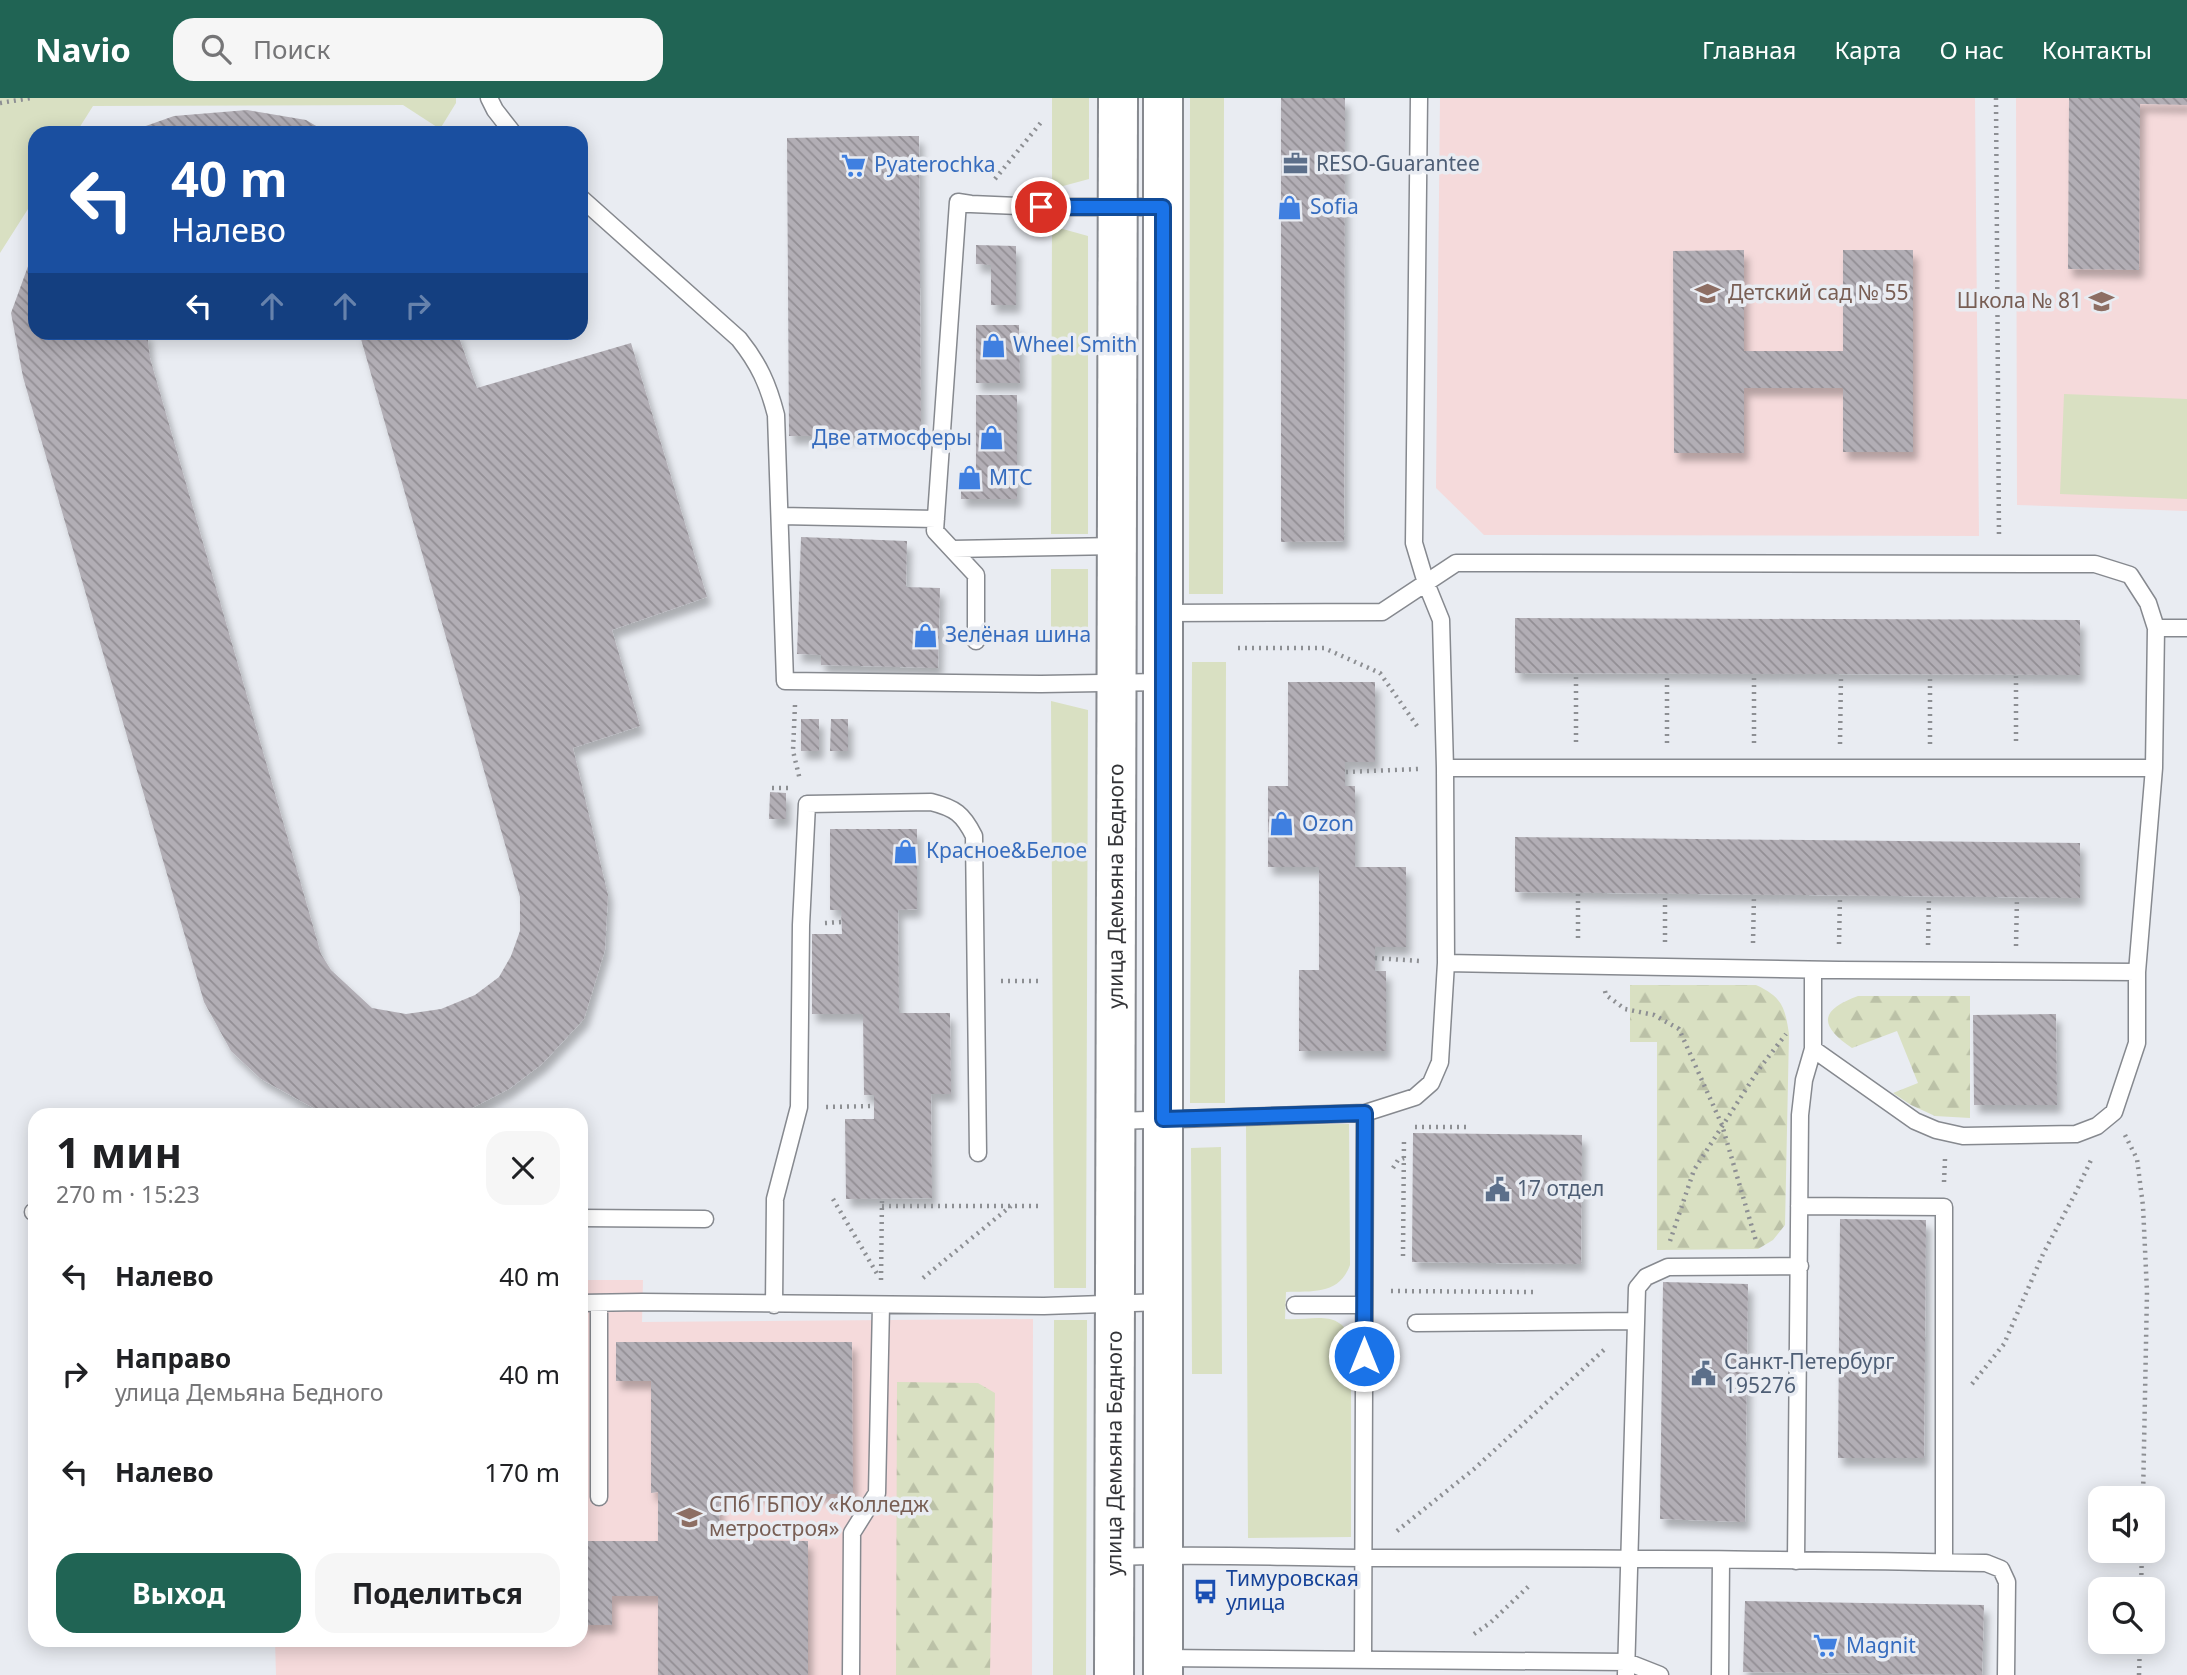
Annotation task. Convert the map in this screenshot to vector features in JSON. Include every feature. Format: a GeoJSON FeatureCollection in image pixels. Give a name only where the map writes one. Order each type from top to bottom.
{"type":"FeatureCollection","features":[{"type":"Feature","properties":{"kind":"street","name":"улица Демьяна Бедного"},"geometry":{"type":"LineString","coordinates":[[1114,1675],[1118,98]]}},
{"type":"Feature","properties":{"kind":"street"},"geometry":{"type":"LineString","coordinates":[[1163,98],[1163,1667]]}},
{"type":"Feature","properties":{"kind":"lane"},"geometry":{"type":"LineString","coordinates":[[489,98],[508,126]]}},
{"type":"Feature","properties":{"kind":"lane"},"geometry":{"type":"LineString","coordinates":[[1116,1121],[1365,1113],[1415,1097],[1431,1083],[1440,1062],[1446,963],[1441,620],[1414,543],[1419,98]]}},
{"type":"Feature","properties":{"kind":"lane"},"geometry":{"type":"LineString","coordinates":[[976,641],[976,575],[935,531],[958,202],[1163,207]]}},
{"type":"Feature","properties":{"kind":"lane"},"geometry":{"type":"LineString","coordinates":[[588,204],[739,339],[756,360],[769,387],[776,415],[785,681],[1041,684],[1162,682]]}},
{"type":"Feature","properties":{"kind":"lane"},"geometry":{"type":"LineString","coordinates":[[780,516],[936,519]]}},
{"type":"Feature","properties":{"kind":"lane"},"geometry":{"type":"LineString","coordinates":[[952,549],[1118,546]]}},
{"type":"Feature","properties":{"kind":"lane"},"geometry":{"type":"LineString","coordinates":[[1162,613],[1382,612],[1456,563],[2095,564],[2130,575],[2148,603],[2155,628],[2154,768],[2137,972],[2137,1043],[2114,1112],[2098,1126],[2076,1134],[1962,1136],[1915,1121],[1812,1049]]}},
{"type":"Feature","properties":{"kind":"lane"},"geometry":{"type":"LineString","coordinates":[[2155,628],[2187,628]]}},
{"type":"Feature","properties":{"kind":"lane"},"geometry":{"type":"LineString","coordinates":[[1444,768],[2154,768]]}},
{"type":"Feature","properties":{"kind":"lane"},"geometry":{"type":"LineString","coordinates":[[774,1305],[775,1199],[799,1107],[801,925],[807,804],[930,802],[949,807],[965,818],[974,836],[978,1153]]}},
{"type":"Feature","properties":{"kind":"lane"},"geometry":{"type":"LineString","coordinates":[[1446,963],[1839,971],[2137,972]]}},
{"type":"Feature","properties":{"kind":"lane"},"geometry":{"type":"LineString","coordinates":[[1796,1561],[1800,1115],[1804,1080],[1812,1049],[1813,970]]}},
{"type":"Feature","properties":{"kind":"lane"},"geometry":{"type":"LineString","coordinates":[[1363,1660],[1365,1113]]}},
{"type":"Feature","properties":{"kind":"lane"},"geometry":{"type":"LineString","coordinates":[[1799,1206],[1944,1207],[1944,1562]]}},
{"type":"Feature","properties":{"kind":"lane"},"geometry":{"type":"LineString","coordinates":[[588,1218],[705,1219]]}},
{"type":"Feature","properties":{"kind":"lane"},"geometry":{"type":"LineString","coordinates":[[1627,1668],[1637,1288],[1646,1277],[1668,1267],[1800,1266]]}},
{"type":"Feature","properties":{"kind":"lane"},"geometry":{"type":"LineString","coordinates":[[588,1303],[1044,1306],[1163,1302]]}},
{"type":"Feature","properties":{"kind":"lane"},"geometry":{"type":"LineString","coordinates":[[599,1303],[599,1497]]}},
{"type":"Feature","properties":{"kind":"lane"},"geometry":{"type":"LineString","coordinates":[[850,1675],[852,1533],[877,1493],[885,1305]]}},
{"type":"Feature","properties":{"kind":"lane"},"geometry":{"type":"LineString","coordinates":[[1295,1305],[1364,1305]]}},
{"type":"Feature","properties":{"kind":"lane"},"geometry":{"type":"LineString","coordinates":[[1416,1323],[1636,1321]]}},
{"type":"Feature","properties":{"kind":"lane"},"geometry":{"type":"LineString","coordinates":[[1114,1557],[1629,1557],[1986,1563],[2001,1569],[2007,1582],[2006,1675]]}},
{"type":"Feature","properties":{"kind":"lane"},"geometry":{"type":"LineString","coordinates":[[1720,1675],[1721,1560]]}},
{"type":"Feature","properties":{"kind":"lane"},"geometry":{"type":"LineString","coordinates":[[1163,1667],[1363,1660],[1436,1668],[1627,1668],[1660,1675]]}},
{"type":"Feature","properties":{"kind":"path"},"geometry":{"type":"LineString","coordinates":[[0,103],[31,98]]}},
{"type":"Feature","properties":{"kind":"path"},"geometry":{"type":"LineString","coordinates":[[1996,98],[1999,564]]}},
{"type":"Feature","properties":{"kind":"path"},"geometry":{"type":"LineString","coordinates":[[971,204],[1004,170],[1043,120]]}},
{"type":"Feature","properties":{"kind":"path"},"geometry":{"type":"LineString","coordinates":[[1238,648],[1324,648],[1380,673],[1444,768]]}},
{"type":"Feature","properties":{"kind":"path"},"geometry":{"type":"LineString","coordinates":[[1575,768],[1576,673]]}},
{"type":"Feature","properties":{"kind":"path"},"geometry":{"type":"LineString","coordinates":[[1667,674],[1667,767]]}},
{"type":"Feature","properties":{"kind":"path"},"geometry":{"type":"LineString","coordinates":[[1754,674],[1754,767]]}},
{"type":"Feature","properties":{"kind":"path"},"geometry":{"type":"LineString","coordinates":[[1840,767],[1841,675]]}},
{"type":"Feature","properties":{"kind":"path"},"geometry":{"type":"LineString","coordinates":[[1930,675],[1930,767]]}},
{"type":"Feature","properties":{"kind":"path"},"geometry":{"type":"LineString","coordinates":[[2016,767],[2017,675]]}},
{"type":"Feature","properties":{"kind":"path"},"geometry":{"type":"LineString","coordinates":[[797,681],[793,751],[807,804]]}},
{"type":"Feature","properties":{"kind":"path"},"geometry":{"type":"LineString","coordinates":[[1346,772],[1444,768]]}},
{"type":"Feature","properties":{"kind":"path"},"geometry":{"type":"LineString","coordinates":[[1577,966],[1578,894]]}},
{"type":"Feature","properties":{"kind":"path"},"geometry":{"type":"LineString","coordinates":[[1665,894],[1665,968]]}},
{"type":"Feature","properties":{"kind":"path"},"geometry":{"type":"LineString","coordinates":[[1753,969],[1754,895]]}},
{"type":"Feature","properties":{"kind":"path"},"geometry":{"type":"LineString","coordinates":[[1839,971],[1840,896]]}},
{"type":"Feature","properties":{"kind":"path"},"geometry":{"type":"LineString","coordinates":[[1928,971],[1929,897]]}},
{"type":"Feature","properties":{"kind":"path"},"geometry":{"type":"LineString","coordinates":[[2016,971],[2017,897]]}},
{"type":"Feature","properties":{"kind":"path"},"geometry":{"type":"LineString","coordinates":[[1375,958],[1446,963]]}},
{"type":"Feature","properties":{"kind":"path"},"geometry":{"type":"LineString","coordinates":[[1599,967],[1606,995],[1625,1009],[1654,1015],[1679,1029],[1722,1125],[1762,1266]]}},
{"type":"Feature","properties":{"kind":"path"},"geometry":{"type":"LineString","coordinates":[[976,981],[1042,981]]}},
{"type":"Feature","properties":{"kind":"path"},"geometry":{"type":"LineString","coordinates":[[1668,1267],[1670,1238],[1694,1170],[1759,1069],[1813,998]]}},
{"type":"Feature","properties":{"kind":"path"},"geometry":{"type":"LineString","coordinates":[[799,1107],[874,1106]]}},
{"type":"Feature","properties":{"kind":"path"},"geometry":{"type":"LineString","coordinates":[[2114,1112],[2137,1159],[2143,1206],[2147,1292],[2143,1486]]}},
{"type":"Feature","properties":{"kind":"path"},"geometry":{"type":"LineString","coordinates":[[1944,1406],[1969,1389],[2004,1344],[2043,1254],[2092,1158],[2098,1126]]}},
{"type":"Feature","properties":{"kind":"path"},"geometry":{"type":"LineString","coordinates":[[1410,1127],[1471,1127]]}},
{"type":"Feature","properties":{"kind":"path"},"geometry":{"type":"LineString","coordinates":[[1944,1207],[1946,1132]]}},
{"type":"Feature","properties":{"kind":"path"},"geometry":{"type":"LineString","coordinates":[[1403,1256],[1404,1138]]}},
{"type":"Feature","properties":{"kind":"path"},"geometry":{"type":"LineString","coordinates":[[833,1199],[881,1281],[882,1199]]}},
{"type":"Feature","properties":{"kind":"path"},"geometry":{"type":"LineString","coordinates":[[882,1206],[1044,1206]]}},
{"type":"Feature","properties":{"kind":"path"},"geometry":{"type":"LineString","coordinates":[[885,1305],[1012,1206]]}},
{"type":"Feature","properties":{"kind":"path"},"geometry":{"type":"LineString","coordinates":[[1363,1558],[1474,1469],[1636,1321]]}},
{"type":"Feature","properties":{"kind":"path"},"geometry":{"type":"LineString","coordinates":[[1436,1668],[1490,1623],[1558,1558]]}},
{"type":"Feature","properties":{"kind":"path"},"geometry":{"type":"LineString","coordinates":[[2139,1675],[2140,1654]]}},
{"type":"Feature","properties":{"kind":"shaded area","name":"Детский сад № 55"},"geometry":{"type":"Polygon","coordinates":[[[1440,98],[1975,98],[1979,536],[1484,535],[1436,488],[1440,98]]]}},
{"type":"Feature","properties":{"kind":"shaded area","name":"Школа № 81"},"geometry":{"type":"Polygon","coordinates":[[[2016,98],[2187,98],[2187,511],[2017,505],[2016,98]]]}},
{"type":"Feature","properties":{"kind":"shaded area"},"geometry":{"type":"Polygon","coordinates":[[[588,1280],[643,1280],[642,1322],[1033,1319],[1032,1675],[276,1675],[275,1647],[588,1647],[588,1280]]]}},
{"type":"Feature","properties":{"kind":"green space"},"geometry":{"type":"Polygon","coordinates":[[[0,98],[456,98],[456,103],[442,126],[435,126],[403,105],[93,106],[80,126],[28,126],[28,209],[0,253],[0,98]]]}},
{"type":"Feature","properties":{"kind":"green space"},"geometry":{"type":"Polygon","coordinates":[[[1052,98],[1089,98],[1089,179],[1052,189],[1052,98]]]}},
{"type":"Feature","properties":{"kind":"green space"},"geometry":{"type":"Polygon","coordinates":[[[1190,98],[1224,98],[1223,594],[1189,594],[1190,98]]]}},
{"type":"Feature","properties":{"kind":"green space"},"geometry":{"type":"Polygon","coordinates":[[[1052,226],[1088,236],[1088,534],[1051,534],[1052,226]]]}},
{"type":"Feature","properties":{"kind":"green space"},"geometry":{"type":"Polygon","coordinates":[[[2064,394],[2187,399],[2187,499],[2060,494],[2064,394]]]}},
{"type":"Feature","properties":{"kind":"green space"},"geometry":{"type":"Polygon","coordinates":[[[1051,569],[1088,569],[1088,639],[1051,639],[1051,569]]]}},
{"type":"Feature","properties":{"kind":"green space"},"geometry":{"type":"Polygon","coordinates":[[[1192,662],[1226,662],[1225,1103],[1190,1103],[1192,662]]]}},
{"type":"Feature","properties":{"kind":"green space"},"geometry":{"type":"Polygon","coordinates":[[[1051,701],[1088,710],[1086,1288],[1054,1288],[1051,701]]]}},
{"type":"Feature","properties":{"kind":"green space"},"geometry":{"type":"Polygon","coordinates":[[[1630,985],[1756,985],[1772,994],[1784,1010],[1789,1034],[1785,1225],[1773,1240],[1758,1249],[1657,1250],[1657,1042],[1630,1042],[1630,985]]]}},
{"type":"Feature","properties":{"kind":"green space"},"geometry":{"type":"Polygon","coordinates":[[[1858,996],[1970,996],[1970,1118],[1935,1116],[1893,1093],[1918,1083],[1897,1031],[1852,1048],[1833,1032],[1828,1019],[1830,1013],[1845,1001],[1858,996]]]}},
{"type":"Feature","properties":{"kind":"green space"},"geometry":{"type":"Polygon","coordinates":[[[1349,1124],[1350,1265],[1339,1282],[1332,1286],[1315,1291],[1286,1292],[1285,1319],[1332,1320],[1346,1329],[1351,1339],[1351,1537],[1248,1538],[1246,1125],[1349,1124]]]}},
{"type":"Feature","properties":{"kind":"green space"},"geometry":{"type":"Polygon","coordinates":[[[1221,1147],[1222,1374],[1192,1374],[1191,1148],[1221,1147]]]}},
{"type":"Feature","properties":{"kind":"green space"},"geometry":{"type":"Polygon","coordinates":[[[1054,1320],[1087,1320],[1086,1675],[1053,1675],[1054,1320]]]}},
{"type":"Feature","properties":{"kind":"green space"},"geometry":{"type":"Polygon","coordinates":[[[897,1382],[978,1383],[995,1393],[990,1675],[896,1675],[897,1382]]]}},
{"type":"Feature","properties":{"kind":"building"},"geometry":{"type":"Polygon","coordinates":[[[1281,98],[1345,98],[1344,541],[1281,542],[1281,98]]]}},
{"type":"Feature","properties":{"kind":"building"},"geometry":{"type":"Polygon","coordinates":[[[2069,98],[2187,98],[2187,105],[2140,104],[2139,270],[2068,269],[2069,98]]]}},
{"type":"Feature","properties":{"kind":"building"},"geometry":{"type":"Polygon","coordinates":[[[247,110],[306,120],[316,126],[146,126],[174,116],[247,110]]]}},
{"type":"Feature","properties":{"kind":"building"},"geometry":{"type":"Polygon","coordinates":[[[919,136],[921,435],[789,436],[787,138],[919,136]]]}},
{"type":"Feature","properties":{"kind":"building"},"geometry":{"type":"Polygon","coordinates":[[[976,245],[1016,246],[1016,305],[991,305],[991,265],[976,264],[976,245]]]}},
{"type":"Feature","properties":{"kind":"building"},"geometry":{"type":"Polygon","coordinates":[[[1744,250],[1744,351],[1843,351],[1843,250],[1913,250],[1913,452],[1843,452],[1843,388],[1744,388],[1744,453],[1674,453],[1673,251],[1744,250]]]}},
{"type":"Feature","properties":{"kind":"building"},"geometry":{"type":"Polygon","coordinates":[[[28,266],[28,340],[148,340],[150,358],[321,954],[331,970],[372,1008],[406,1014],[441,1009],[475,995],[499,977],[511,956],[520,931],[520,897],[361,340],[460,340],[477,388],[631,343],[707,597],[612,630],[640,726],[573,748],[608,895],[605,950],[584,1019],[542,1064],[509,1089],[472,1108],[314,1108],[261,1079],[231,1051],[204,1002],[23,377],[11,313],[28,266]]]}},
{"type":"Feature","properties":{"kind":"building"},"geometry":{"type":"Polygon","coordinates":[[[976,325],[1019,325],[1020,383],[976,383],[976,325]]]}},
{"type":"Feature","properties":{"kind":"building"},"geometry":{"type":"Polygon","coordinates":[[[976,395],[1017,395],[1017,499],[961,499],[961,470],[976,470],[976,395]]]}},
{"type":"Feature","properties":{"kind":"building"},"geometry":{"type":"Polygon","coordinates":[[[801,537],[907,541],[906,587],[940,588],[938,668],[821,665],[821,655],[797,654],[801,537]]]}},
{"type":"Feature","properties":{"kind":"building"},"geometry":{"type":"Polygon","coordinates":[[[1515,618],[2080,620],[2080,675],[1515,673],[1515,618]]]}},
{"type":"Feature","properties":{"kind":"building"},"geometry":{"type":"Polygon","coordinates":[[[1288,682],[1375,682],[1375,762],[1345,762],[1345,786],[1355,786],[1355,867],[1406,867],[1406,947],[1375,947],[1375,971],[1386,971],[1386,1051],[1299,1051],[1299,970],[1319,970],[1319,867],[1268,867],[1268,786],[1288,786],[1288,682]]]}},
{"type":"Feature","properties":{"kind":"building"},"geometry":{"type":"Polygon","coordinates":[[[801,719],[819,719],[819,751],[801,751],[801,719]]]}},
{"type":"Feature","properties":{"kind":"building"},"geometry":{"type":"Polygon","coordinates":[[[831,719],[848,719],[848,751],[830,751],[831,719]]]}},
{"type":"Feature","properties":{"kind":"building"},"geometry":{"type":"Polygon","coordinates":[[[770,792],[786,793],[786,819],[769,819],[770,792]]]}},
{"type":"Feature","properties":{"kind":"building"},"geometry":{"type":"Polygon","coordinates":[[[830,829],[917,829],[917,909],[898,910],[899,1013],[950,1013],[951,1094],[931,1094],[932,1198],[846,1199],[845,1119],[874,1119],[874,1095],[864,1095],[863,1014],[812,1014],[812,934],[842,934],[841,910],[830,910],[830,829]]]}},
{"type":"Feature","properties":{"kind":"building"},"geometry":{"type":"Polygon","coordinates":[[[1515,837],[2080,843],[2080,898],[1515,892],[1515,837]]]}},
{"type":"Feature","properties":{"kind":"building"},"geometry":{"type":"Polygon","coordinates":[[[2056,1014],[2057,1105],[1974,1105],[1973,1015],[2056,1014]]]}},
{"type":"Feature","properties":{"kind":"building","name":"17 отдел"},"geometry":{"type":"Polygon","coordinates":[[[1413,1133],[1582,1135],[1581,1264],[1412,1262],[1413,1133]]]}},
{"type":"Feature","properties":{"kind":"building"},"geometry":{"type":"Polygon","coordinates":[[[1840,1219],[1926,1220],[1924,1458],[1838,1458],[1840,1219]]]}},
{"type":"Feature","properties":{"kind":"building"},"geometry":{"type":"Polygon","coordinates":[[[1663,1282],[1748,1284],[1745,1522],[1660,1519],[1663,1282]]]}},
{"type":"Feature","properties":{"kind":"building","name":"СПб ГБПОУ «Колледж метростроя»"},"geometry":{"type":"Polygon","coordinates":[[[616,1342],[852,1342],[853,1494],[719,1494],[720,1540],[808,1541],[808,1675],[658,1675],[658,1596],[612,1596],[612,1625],[588,1625],[588,1541],[658,1541],[658,1492],[651,1493],[651,1381],[616,1381],[616,1342]]]}},
{"type":"Feature","properties":{"kind":"building"},"geometry":{"type":"Polygon","coordinates":[[[1745,1601],[1984,1605],[1982,1675],[1743,1672],[1745,1601]]]}},
{"type":"Feature","properties":{"kind":"place","name":"RESO-Guarantee"},"geometry":{"type":"Point","coordinates":[1296,164]}},
{"type":"Feature","properties":{"kind":"place","name":"Pyaterochka"},"geometry":{"type":"Point","coordinates":[854,165]}},
{"type":"Feature","properties":{"kind":"place","name":"Sofia"},"geometry":{"type":"Point","coordinates":[1290,207]}},
{"type":"Feature","properties":{"kind":"place","name":"Детский сад № 55"},"geometry":{"type":"Point","coordinates":[1708,293]}},
{"type":"Feature","properties":{"kind":"place","name":"Школа № 81"},"geometry":{"type":"Point","coordinates":[2102,301]}},
{"type":"Feature","properties":{"kind":"place","name":"Wheel Smith"},"geometry":{"type":"Point","coordinates":[993,345]}},
{"type":"Feature","properties":{"kind":"place","name":"Две атмосферы"},"geometry":{"type":"Point","coordinates":[992,438]}},
{"type":"Feature","properties":{"kind":"place","name":"МТС"},"geometry":{"type":"Point","coordinates":[969,478]}},
{"type":"Feature","properties":{"kind":"place","name":"Зелёная шина"},"geometry":{"type":"Point","coordinates":[925,635]}},
{"type":"Feature","properties":{"kind":"place","name":"Ozon"},"geometry":{"type":"Point","coordinates":[1282,824]}},
{"type":"Feature","properties":{"kind":"place","name":"Красное&Белое"},"geometry":{"type":"Point","coordinates":[906,851]}},
{"type":"Feature","properties":{"kind":"place","name":"17 отдел"},"geometry":{"type":"Point","coordinates":[1497,1189]}},
{"type":"Feature","properties":{"kind":"place","name":"Санкт-Петербург 195276"},"geometry":{"type":"Point","coordinates":[1704,1374]}},
{"type":"Feature","properties":{"kind":"place","name":"СПб ГБПОУ «Колледж метростроя»"},"geometry":{"type":"Point","coordinates":[689,1517]}},
{"type":"Feature","properties":{"kind":"place","name":"Тимуровская улица"},"geometry":{"type":"Point","coordinates":[1206,1591]}},
{"type":"Feature","properties":{"kind":"place","name":"Magnit"},"geometry":{"type":"Point","coordinates":[1826,1646]}},
{"type":"Feature","properties":{"kind":"route"},"geometry":{"type":"LineString","coordinates":[[1041,207],[1163,207],[1163,1119],[1365,1113],[1364,1356]]}}]}
